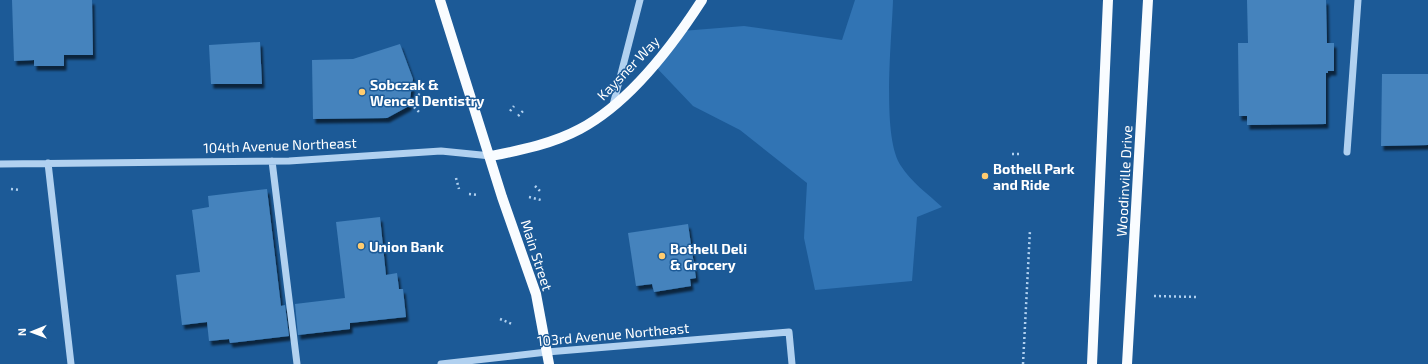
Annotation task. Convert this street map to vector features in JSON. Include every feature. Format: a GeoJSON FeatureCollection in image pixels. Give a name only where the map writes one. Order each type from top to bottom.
{"type":"FeatureCollection","features":[{"type":"Feature","properties":{"kind":"main road","name":"Main Street"},"geometry":{"type":"LineString","coordinates":[[440,0],[491,156],[502,197],[536,294],[549,364]]}},
{"type":"Feature","properties":{"kind":"main road","name":"Kaysner Way"},"geometry":{"type":"LineString","coordinates":[[559,138],[581,129],[613,105],[654,64],[682,30],[702,0]]}},
{"type":"Feature","properties":{"kind":"main road","name":"Woodinville Drive"},"geometry":{"type":"LineString","coordinates":[[1092,364],[1108,0]]}},
{"type":"Feature","properties":{"kind":"main road","name":"Woodinville Drive"},"geometry":{"type":"LineString","coordinates":[[1127,364],[1148,0]]}},
{"type":"Feature","properties":{"kind":"main road","name":"104th Avenue Northeast"},"geometry":{"type":"LineString","coordinates":[[491,156],[526,149],[559,138]]}},
{"type":"Feature","properties":{"kind":"street"},"geometry":{"type":"LineString","coordinates":[[613,105],[640,0]]}},
{"type":"Feature","properties":{"kind":"street"},"geometry":{"type":"LineString","coordinates":[[1347,152],[1358,0]]}},
{"type":"Feature","properties":{"kind":"street","name":"104th Avenue Northeast"},"geometry":{"type":"LineString","coordinates":[[0,164],[272,161],[441,151],[491,156]]}},
{"type":"Feature","properties":{"kind":"street"},"geometry":{"type":"LineString","coordinates":[[272,161],[297,364]]}},
{"type":"Feature","properties":{"kind":"street"},"geometry":{"type":"LineString","coordinates":[[48,163],[71,364]]}},
{"type":"Feature","properties":{"kind":"street","name":"103rd Avenue Northeast"},"geometry":{"type":"LineString","coordinates":[[441,364],[547,352],[788,332],[792,364]]}},
{"type":"Feature","properties":{"kind":"path"},"geometry":{"type":"LineString","coordinates":[[418,94],[428,101]]}},
{"type":"Feature","properties":{"kind":"path"},"geometry":{"type":"LineString","coordinates":[[510,111],[514,106]]}},
{"type":"Feature","properties":{"kind":"path"},"geometry":{"type":"LineString","coordinates":[[414,107],[422,114]]}},
{"type":"Feature","properties":{"kind":"path"},"geometry":{"type":"LineString","coordinates":[[518,116],[524,110]]}},
{"type":"Feature","properties":{"kind":"path"},"geometry":{"type":"LineString","coordinates":[[1012,154],[1022,154]]}},
{"type":"Feature","properties":{"kind":"path"},"geometry":{"type":"LineString","coordinates":[[456,178],[459,189]]}},
{"type":"Feature","properties":{"kind":"path"},"geometry":{"type":"LineString","coordinates":[[535,186],[542,193]]}},
{"type":"Feature","properties":{"kind":"path"},"geometry":{"type":"LineString","coordinates":[[11,189],[20,190]]}},
{"type":"Feature","properties":{"kind":"path"},"geometry":{"type":"LineString","coordinates":[[530,197],[540,200]]}},
{"type":"Feature","properties":{"kind":"path"},"geometry":{"type":"LineString","coordinates":[[1023,364],[1030,230]]}},
{"type":"Feature","properties":{"kind":"path"},"geometry":{"type":"LineString","coordinates":[[1153,296],[1198,297]]}},
{"type":"Feature","properties":{"kind":"path"},"geometry":{"type":"LineString","coordinates":[[500,319],[512,324]]}},
{"type":"Feature","properties":{"kind":"shaded area"},"geometry":{"type":"Polygon","coordinates":[[[855,0],[893,0],[889,111],[891,133],[895,152],[905,172],[920,188],[942,207],[917,217],[912,281],[815,290],[804,238],[807,183],[740,130],[693,106],[654,65],[682,31],[744,26],[842,40],[855,0]]]}},
{"type":"Feature","properties":{"kind":"building"},"geometry":{"type":"Polygon","coordinates":[[[12,0],[92,0],[93,55],[64,55],[64,66],[34,66],[34,60],[14,61],[12,0]]]}},
{"type":"Feature","properties":{"kind":"building"},"geometry":{"type":"Polygon","coordinates":[[[1247,0],[1326,0],[1327,43],[1334,43],[1334,71],[1328,71],[1328,73],[1326,73],[1326,124],[1247,125],[1247,116],[1239,116],[1238,43],[1248,43],[1247,0]]]}},
{"type":"Feature","properties":{"kind":"building"},"geometry":{"type":"Polygon","coordinates":[[[260,42],[262,84],[211,84],[209,45],[260,42]]]}},
{"type":"Feature","properties":{"kind":"building","name":"Sobczak & Wencel Dentistry"},"geometry":{"type":"Polygon","coordinates":[[[400,44],[413,79],[409,106],[387,118],[313,119],[312,60],[353,59],[400,44]]]}},
{"type":"Feature","properties":{"kind":"building"},"geometry":{"type":"Polygon","coordinates":[[[1382,74],[1428,74],[1428,145],[1381,146],[1382,74]]]}},
{"type":"Feature","properties":{"kind":"building"},"geometry":{"type":"Polygon","coordinates":[[[267,189],[281,306],[285,305],[289,336],[230,343],[229,339],[209,341],[207,322],[182,325],[176,275],[200,272],[192,210],[209,207],[208,196],[267,189]]]}},
{"type":"Feature","properties":{"kind":"building","name":"Union Bank"},"geometry":{"type":"Polygon","coordinates":[[[380,217],[386,275],[397,273],[399,289],[403,289],[406,317],[350,323],[350,329],[298,335],[295,304],[345,298],[336,222],[380,217]]]}},
{"type":"Feature","properties":{"kind":"building","name":"Bothell Deli & Grocery"},"geometry":{"type":"Polygon","coordinates":[[[688,224],[696,278],[690,279],[691,286],[654,292],[652,284],[636,286],[628,233],[688,224]]]}},
{"type":"Feature","properties":{"kind":"place","name":"Sobczak & Wencel Dentistry"},"geometry":{"type":"Point","coordinates":[362,92]}},
{"type":"Feature","properties":{"kind":"place","name":"Bothell Park and Ride"},"geometry":{"type":"Point","coordinates":[985,176]}},
{"type":"Feature","properties":{"kind":"place","name":"Union Bank"},"geometry":{"type":"Point","coordinates":[361,246]}},
{"type":"Feature","properties":{"kind":"place","name":"Bothell Deli & Grocery"},"geometry":{"type":"Point","coordinates":[662,256]}}]}
